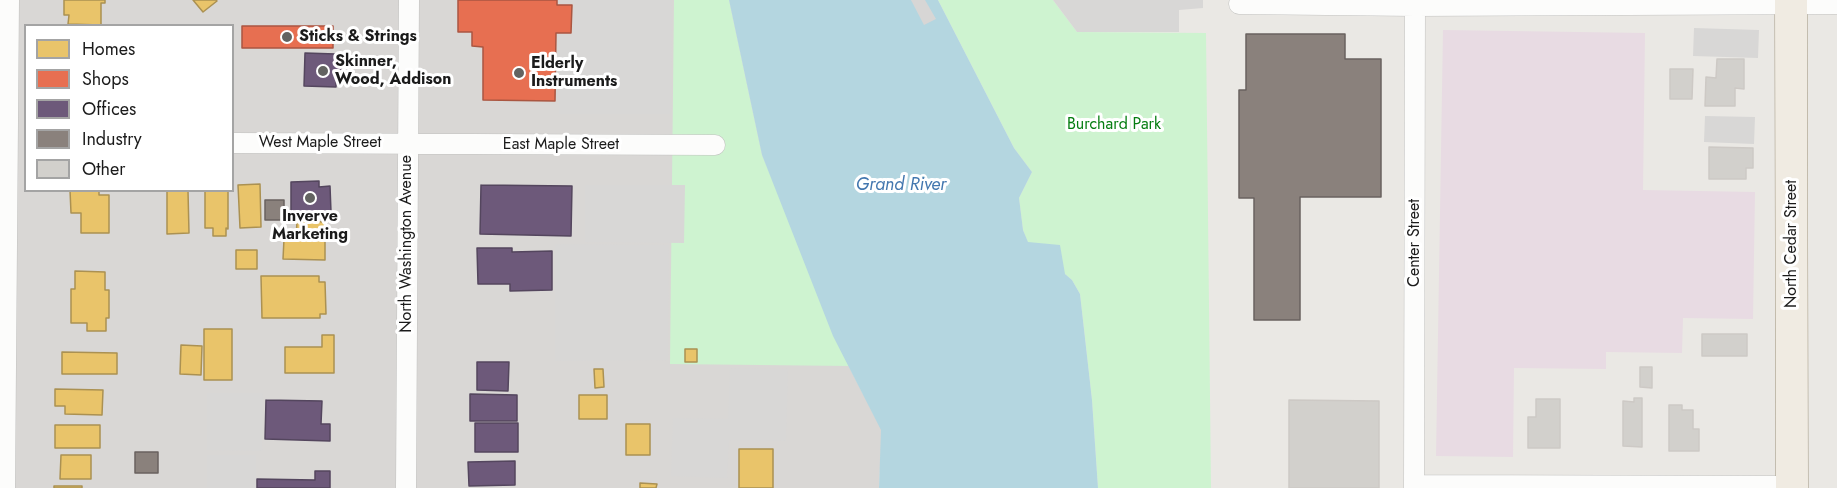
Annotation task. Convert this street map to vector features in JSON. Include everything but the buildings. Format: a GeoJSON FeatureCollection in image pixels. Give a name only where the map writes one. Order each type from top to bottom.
{"type":"FeatureCollection","features":[{"type":"Feature","properties":{"kind":"main road","name":"North Cedar Street"},"geometry":{"type":"LineString","coordinates":[[1791,2],[1792,487]]}},
{"type":"Feature","properties":{"kind":"street"},"geometry":{"type":"LineString","coordinates":[[5,488],[11,141],[9,0]]}},
{"type":"Feature","properties":{"kind":"street","name":"North Washington Avenue"},"geometry":{"type":"LineString","coordinates":[[406,488],[409,0]]}},
{"type":"Feature","properties":{"kind":"street"},"geometry":{"type":"LineString","coordinates":[[1239,4],[1791,2],[1837,4]]}},
{"type":"Feature","properties":{"kind":"street","name":"Center Street"},"geometry":{"type":"LineString","coordinates":[[1414,487],[1415,3]]}},
{"type":"Feature","properties":{"kind":"street","name":"West Maple Street"},"geometry":{"type":"LineString","coordinates":[[234,143],[408,144]]}},
{"type":"Feature","properties":{"kind":"street","name":"East Maple Street"},"geometry":{"type":"LineString","coordinates":[[408,144],[715,145]]}},
{"type":"Feature","properties":{"kind":"street"},"geometry":{"type":"LineString","coordinates":[[1414,487],[1792,487]]}},
{"type":"Feature","properties":{"kind":"shaded area"},"geometry":{"type":"Polygon","coordinates":[[[0,0],[729,0],[762,155],[833,336],[882,430],[879,488],[0,488],[0,0]]]}},
{"type":"Feature","properties":{"kind":"shaded area"},"geometry":{"type":"Polygon","coordinates":[[[567,0],[672,0],[671,114],[559,114],[559,37],[573,37],[573,2],[567,0]]]}},
{"type":"Feature","properties":{"kind":"shaded area"},"geometry":{"type":"Polygon","coordinates":[[[1053,0],[1203,0],[1203,8],[1179,10],[1179,32],[1077,32],[1053,0]]]}},
{"type":"Feature","properties":{"kind":"shaded area"},"geometry":{"type":"Polygon","coordinates":[[[1694,28],[1759,30],[1758,58],[1693,56],[1694,28]]]}},
{"type":"Feature","properties":{"kind":"shaded area"},"geometry":{"type":"Polygon","coordinates":[[[1443,30],[1645,33],[1643,190],[1755,192],[1753,319],[1683,318],[1682,353],[1606,352],[1606,369],[1514,368],[1513,457],[1436,456],[1443,30]]]}},
{"type":"Feature","properties":{"kind":"shaded area"},"geometry":{"type":"Polygon","coordinates":[[[1705,116],[1755,117],[1754,144],[1704,142],[1705,116]]]}},
{"type":"Feature","properties":{"kind":"shaded area"},"geometry":{"type":"Polygon","coordinates":[[[585,185],[685,185],[684,243],[585,242],[585,185]]]}},
{"type":"Feature","properties":{"kind":"shaded area"},"geometry":{"type":"Polygon","coordinates":[[[555,244],[669,245],[668,360],[555,361],[555,244]]]}},
{"type":"Feature","properties":{"kind":"shaded area"},"geometry":{"type":"Polygon","coordinates":[[[730,368],[788,369],[786,441],[729,440],[727,478],[671,476],[673,418],[728,419],[730,368]]]}},
{"type":"Feature","properties":{"kind":"shaded area"},"geometry":{"type":"Polygon","coordinates":[[[207,393],[263,393],[262,451],[207,450],[207,393]]]}},
{"type":"Feature","properties":{"kind":"shaded area"},"geometry":{"type":"Polygon","coordinates":[[[207,455],[256,455],[256,488],[207,488],[207,455]]]}},
{"type":"Feature","properties":{"kind":"green space"},"geometry":{"type":"Polygon","coordinates":[[[674,0],[729,0],[762,155],[851,366],[670,364],[674,0]]]}},
{"type":"Feature","properties":{"kind":"green space","name":"Burchard Park"},"geometry":{"type":"Polygon","coordinates":[[[938,0],[1053,0],[1077,32],[1206,33],[1211,488],[1098,488],[1092,400],[1080,294],[1072,280],[1028,243],[1023,230],[1019,198],[1032,172],[1014,148],[938,0]]]}},
{"type":"Feature","properties":{"kind":"water","name":"Grand River"},"geometry":{"type":"Polygon","coordinates":[[[729,0],[938,0],[1014,148],[1032,172],[1019,198],[1023,230],[1028,242],[1060,245],[1065,274],[1072,280],[1080,294],[1092,400],[1098,488],[879,488],[881,430],[833,336],[762,155],[729,0]]]}},
{"type":"Feature","properties":{"kind":"pier"},"geometry":{"type":"Polygon","coordinates":[[[911,0],[925,0],[936,19],[924,25],[911,0]]]}},
{"type":"Feature","properties":{"kind":"place","name":"Sticks & Strings"},"geometry":{"type":"Point","coordinates":[287,37]}},
{"type":"Feature","properties":{"kind":"place","name":"Skinner, Wood, Addison"},"geometry":{"type":"Point","coordinates":[323,71]}},
{"type":"Feature","properties":{"kind":"place","name":"Elderly Instruments"},"geometry":{"type":"Point","coordinates":[519,73]}},
{"type":"Feature","properties":{"kind":"place","name":"Inverve Marketing"},"geometry":{"type":"Point","coordinates":[310,198]}}]}
